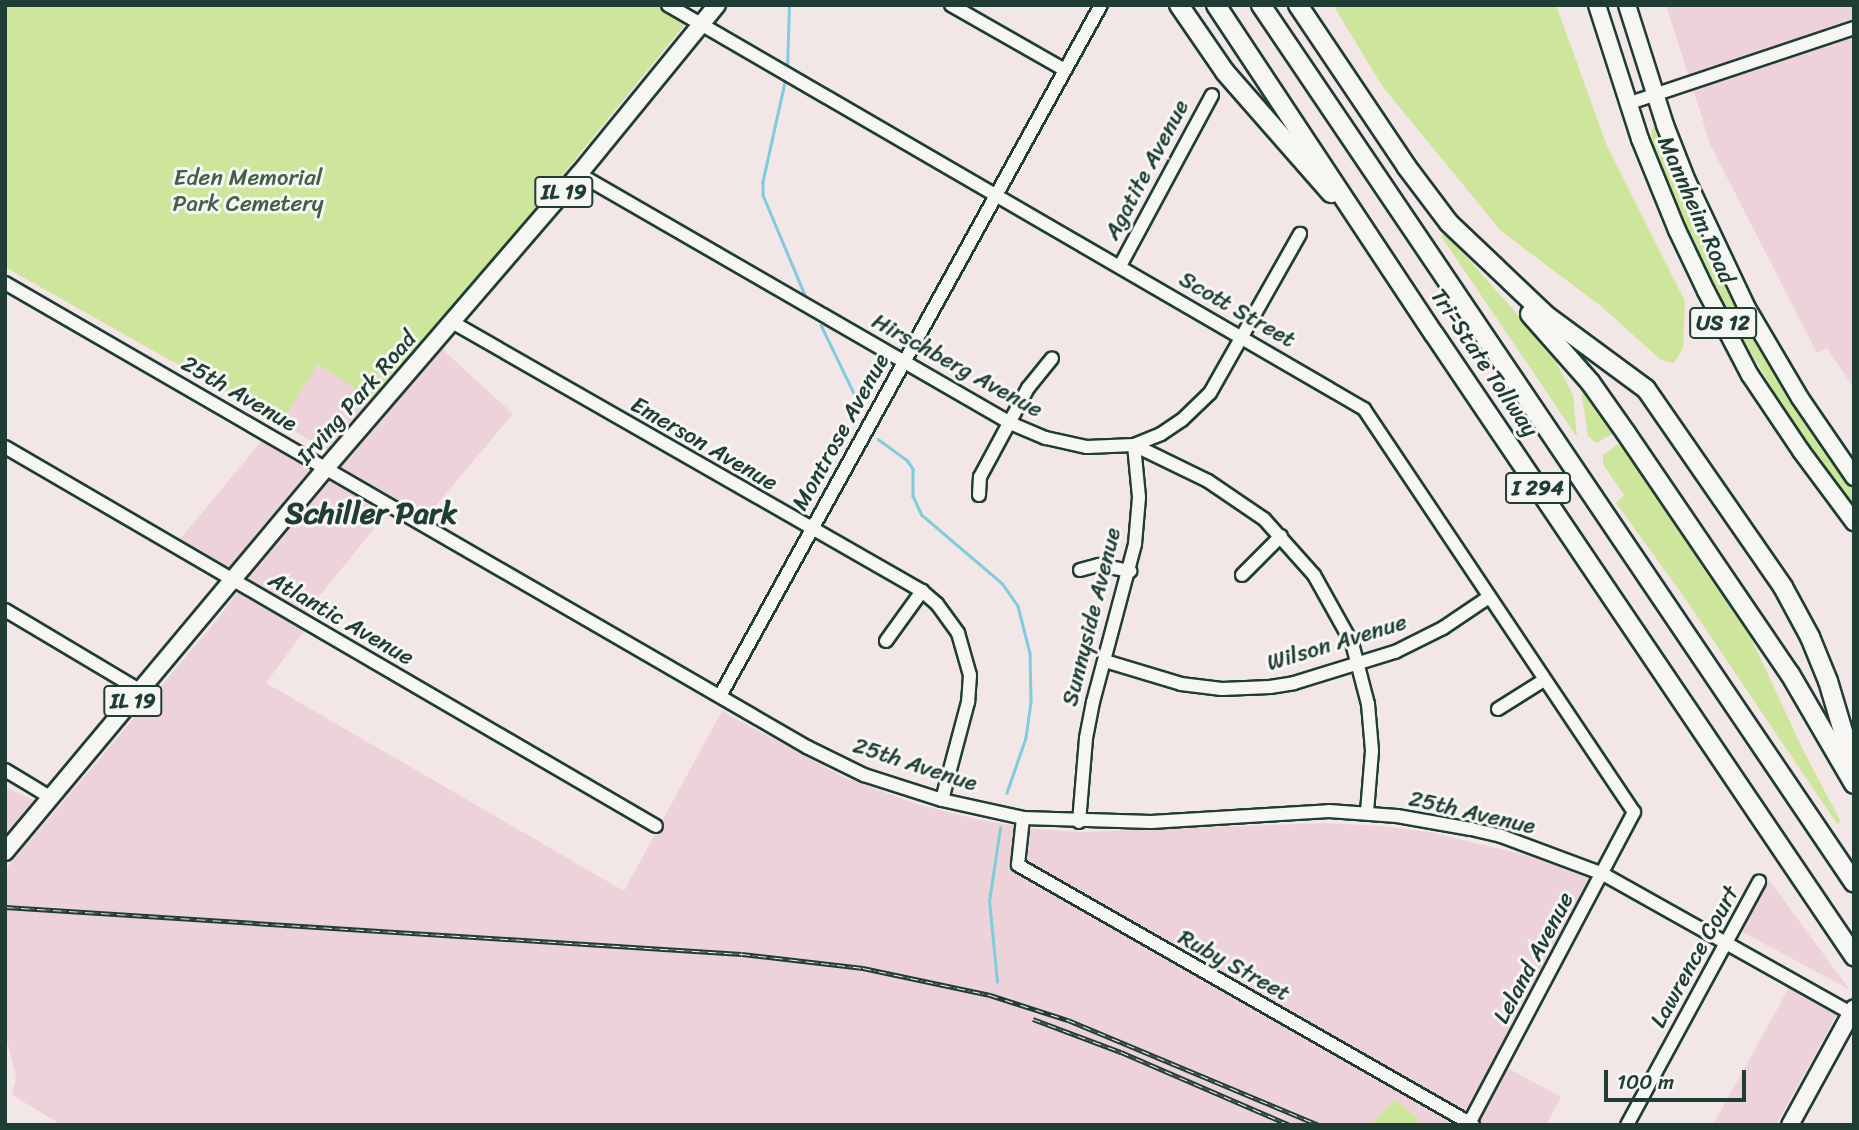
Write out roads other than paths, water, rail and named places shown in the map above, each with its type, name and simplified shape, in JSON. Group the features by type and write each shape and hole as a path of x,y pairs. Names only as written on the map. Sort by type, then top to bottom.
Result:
{"highway":[{"path":"1179,5 1225,72 1371,237"},
{"name":"Tri-State Tollway","path":"1216,5 1854,956"},
{"name":"Tri-State Tollway","path":"1261,5 1854,883"},
{"path":"1297,5 1460,242 1552,337 1614,415 1790,674 1854,784"},
{"path":"1449,223 1547,316 1646,389 1783,587 1810,637 1828,681 1854,768"}],"main road":[{"name":"Irving Park Road","path":"5,852 326,468 579,174 717,5"},
{"name":"Mannheim Road","path":"1597,5 1627,104 1676,230 1750,375 1801,451 1854,522"},
{"name":"Mannheim Road","path":"1627,5 1655,96 1686,181 1747,308 1800,398 1854,477"},
{"path":"1790,1125 1853,1010"}],"street":[{"name":"Scott Street","path":"668,5 1364,409 1634,812"},
{"path":"951,5 1065,70"},
{"name":"Montrose Avenue","path":"720,696 1101,5"},
{"path":"1627,104 1854,28"},
{"name":"Agatite Avenue","path":"1120,266 1212,95"},
{"name":"Hirschberg Avenue","path":"579,174 1010,422 1046,438 1087,447 1134,445 1228,492 1282,536 1328,595 1359,664 1368,704 1372,751 1367,813"},
{"path":"1134,445 1161,433 1198,406 1225,371 1300,234"},
{"name":"25th Avenue","path":"5,283 807,747 864,775 942,800 1023,818 1079,822 1152,822 1313,812 1367,813 1434,822 1501,836 1603,874 1853,1010"},
{"name":"Emerson Avenue","path":"452,322 922,592 937,604 958,633 970,674 968,702 942,800"},
{"path":"979,495 980,477 1028,388 1052,358"},
{"name":"Sunnyside Avenue","path":"1079,822 1086,738 1130,571 1139,497 1134,445"},
{"name":"Atlantic Avenue","path":"5,447 656,826"},
{"path":"1242,575 1282,536"},
{"path":"1080,570 1098,565 1130,571"},
{"path":"886,640 922,592"},
{"name":"Wilson Avenue","path":"1105,661 1181,684 1246,689 1294,683 1359,664 1422,640 1489,597"},
{"path":"5,610 141,691"},
{"path":"1498,709 1544,680"},
{"path":"5,770 50,797"},
{"name":"Leland Avenue","path":"1471,1124 1634,812"},
{"name":"Ruby Street","path":"1023,818 1018,865 1471,1124"},
{"name":"Lawrence Court","path":"1628,1125 1759,882"}],"waterway":[{"path":"787,68 789,5"},
{"path":"786,78 763,182 763,195 805,295"},
{"path":"821,325 862,410"},
{"path":"878,439 907,460 913,469 913,496 922,515 1002,583 1018,606 1030,653 1031,702 1026,738 1007,793"},
{"path":"997,982 989,901 1000,828"}],"railway":[{"path":"5,907 742,954 863,968 990,995 1068,1020 1319,1125"},
{"path":"1033,1019 1121,1052 1290,1125"}],"district":[{"name":"Schiller Park","path":"371,513"}],"park label":[{"name":"Eden Memorial Park Cemetery","path":"248,191"}]}
